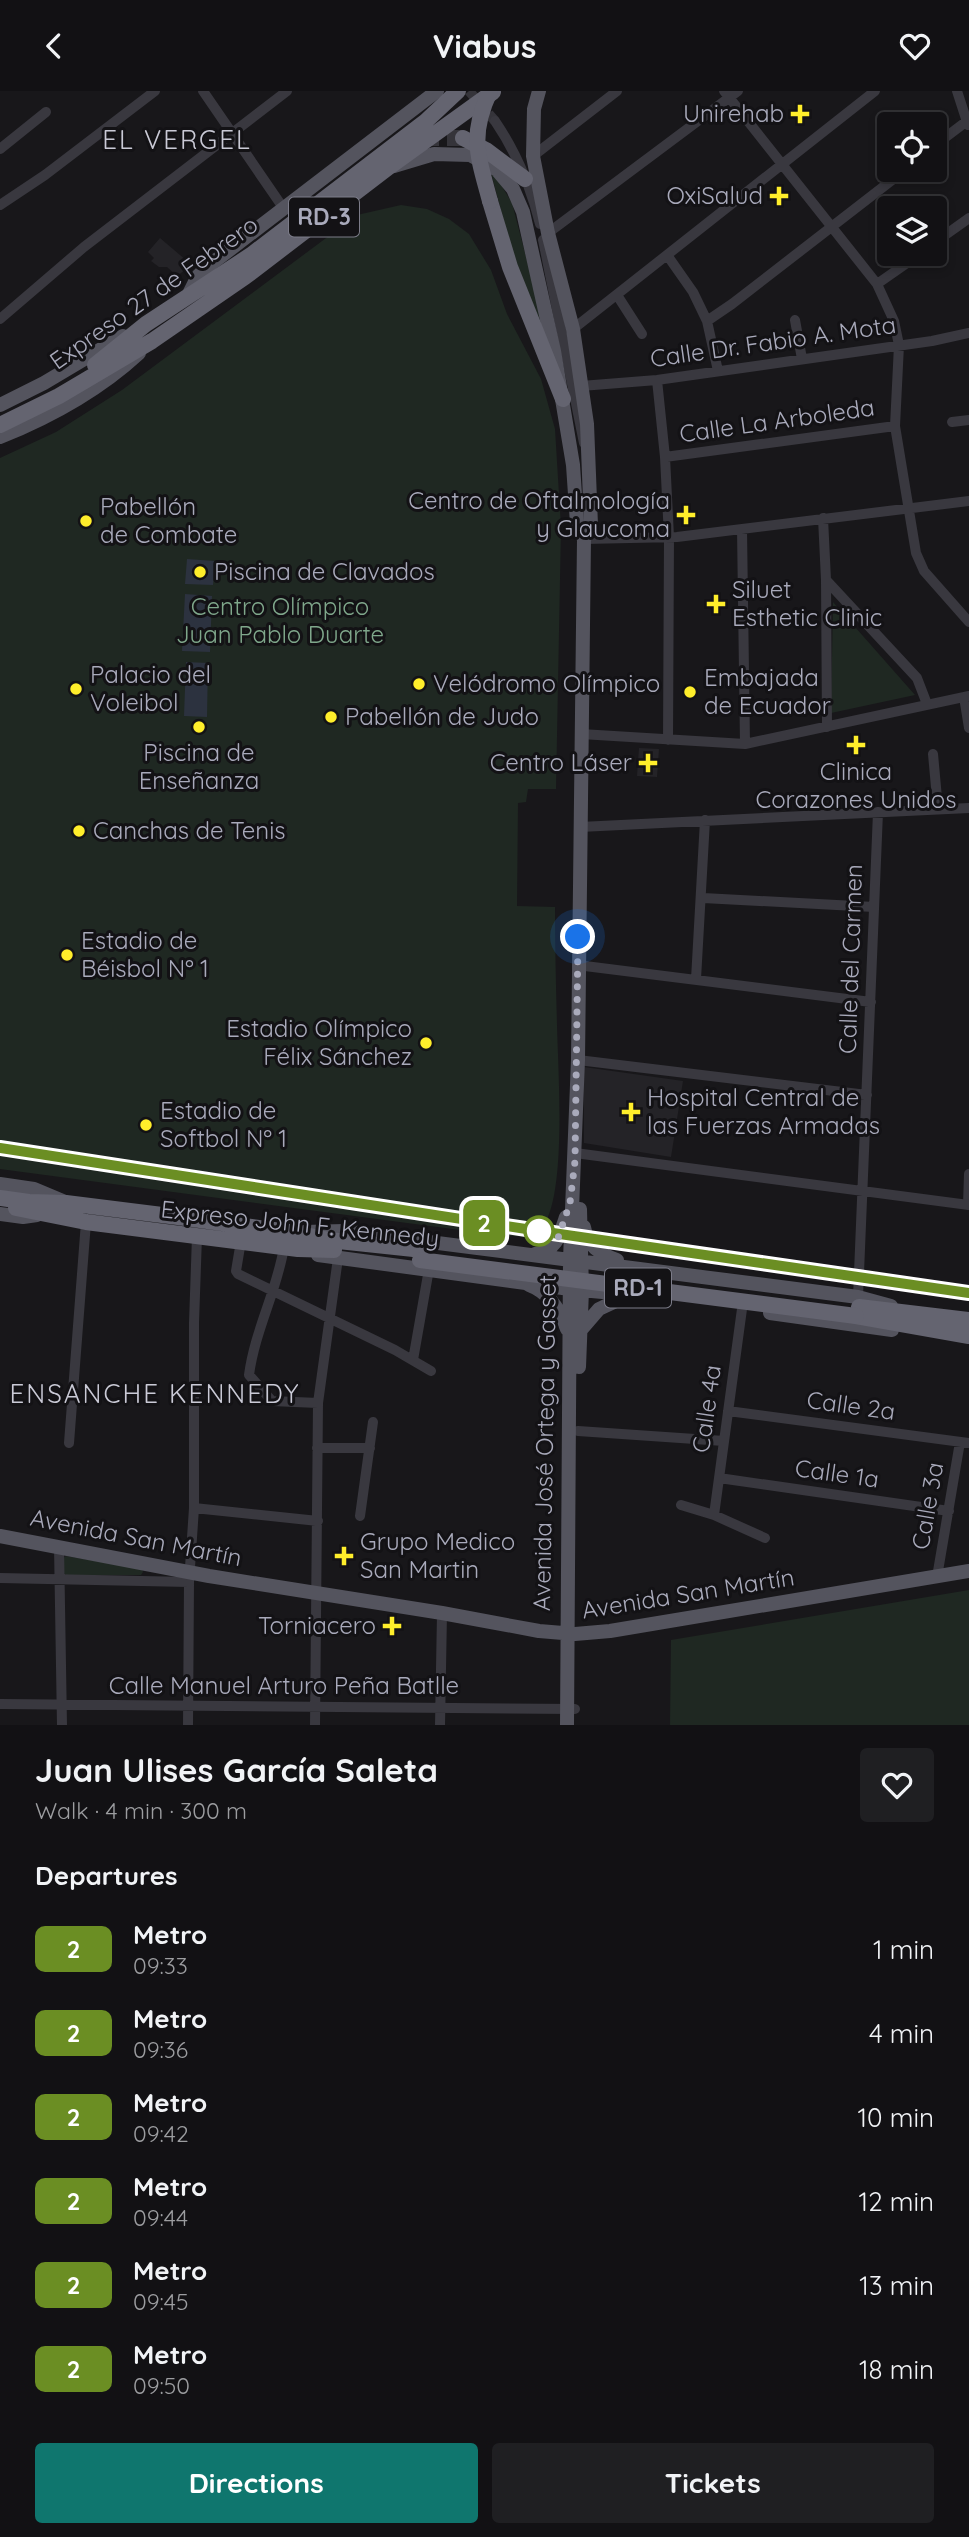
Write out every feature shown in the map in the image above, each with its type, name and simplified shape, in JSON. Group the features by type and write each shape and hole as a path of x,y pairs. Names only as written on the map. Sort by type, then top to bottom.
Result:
{"highway":[{"name":"Expreso 27 de Febrero","path":"0,418 89,370 193,288 251,255 426,121 458,91"},
{"name":"Expreso 27 de Febrero","path":"0,425 59,396 152,341 245,277 492,91"},
{"path":"492,91 482,108 476,133 478,155 510,267 563,398"},
{"path":"463,138 486,150 525,179"},
{"path":"193,288 368,155"},
{"name":"Expreso John F. Kennedy","path":"0,1198 66,1203 314,1248 969,1320"},
{"name":"Expreso John F. Kennedy","path":"0,1206 86,1222 241,1241 293,1243"},
{"name":"Expreso John F. Kennedy","path":"857,1307 949,1333 969,1336"}],"main road":[{"name":"RD-3","path":"193,288 198,276 211,264 438,91"},
{"name":"Avenida José Ortega y Gasset","path":"539,91 534,109 533,156 548,233 573,329 587,424 591,525 584,539 578,1060 575,1157 571,1188 576,1289 571,1709 567,1725"},
{"name":"Avenida José Ortega y Gasset","path":"389,167 434,154 470,155 488,163 513,189 523,212 563,398 573,465 577,524 584,539"},
{"name":"RD-3","path":"0,405 44,383 146,324"},
{"name":"RD-3","path":"0,437 63,408 118,373 152,341"},
{"name":"Avenida José Ortega y Gasset","path":"575,1157 580,1211 575,1260"},
{"name":"RD-1","path":"0,1184 34,1189 66,1203"},
{"path":"528,1255 550,1249 557,1241 567,1213 571,1188"},
{"path":"580,1211 585,1234 596,1250 604,1256 656,1271 654,1275 610,1270 604,1273 606,1286 655,1294 661,1298"},
{"name":"RD-1","path":"0,1214 23,1217 39,1215"},
{"name":"RD-1","path":"293,1243 344,1231 656,1271 857,1307"},
{"name":"RD-1","path":"293,1243 309,1254 338,1258 424,1260 489,1277 898,1330 949,1333"},
{"path":"489,1277 499,1273 541,1278 547,1276 550,1269 545,1261 502,1256 491,1250"},
{"path":"514,1280 536,1287 553,1302 575,1336 599,1309 630,1294"},
{"name":"Avenida José Ortega y Gasset","path":"571,1634 578,1431 575,1336"},
{"name":"Avenida San Martín","path":"0,1536 59,1546 189,1577 318,1593 539,1631 571,1634 610,1631 969,1571"},
{"name":"Avenida José Ortega y Gasset","path":"571,1709 575,1725"}],"street":[{"path":"0,205 45,175 155,91"},
{"path":"202,91 284,209"},
{"path":"0,319 84,247 288,91"},
{"path":"533,156 617,91"},
{"path":"573,329 875,91"},
{"path":"947,138 968,124 957,91"},
{"path":"548,233 731,93 877,285 894,321 899,345 895,426 916,553 923,571 969,622"},
{"path":"0,149 46,111"},
{"path":"495,121 511,147 540,223 579,426 587,453"},
{"path":"707,321 732,305 889,182"},
{"path":"947,234 969,218"},
{"path":"667,255 693,292 707,321 718,372"},
{"path":"877,285 903,266"},
{"path":"617,295 642,334"},
{"path":"795,320 802,359"},
{"name":"Calle Dr. Fabio A. Mota","path":"581,386 718,372 969,333"},
{"path":"657,380 665,457 669,537 668,740"},
{"path":"952,422 969,420"},
{"name":"Calle La Arboleda","path":"665,457 895,426"},
{"path":"584,539 669,537 969,501"},
{"path":"823,518 827,727"},
{"path":"742,529 745,744"},
{"path":"826,580 917,678 927,704"},
{"path":"581,734 745,744 966,696 969,728"},
{"path":"933,754 938,809"},
{"path":"580,827 969,808"},
{"name":"Calle del Carmen","path":"863,1191 878,812"},
{"path":"696,979 703,898 705,820"},
{"path":"703,898 874,907"},
{"path":"577,965 871,1002"},
{"path":"578,1060 867,1095"},
{"path":"575,1157 968,1205 969,1174"},
{"path":"857,1307 863,1191"},
{"path":"69,1443 86,1222"},
{"path":"188,1725 197,1236"},
{"path":"241,1241 236,1271 238,1274 413,1360 430,1371"},
{"path":"293,1243 252,1352 251,1378 272,1401 318,1403"},
{"path":"315,1725 318,1403 338,1258"},
{"path":"413,1360 424,1260"},
{"name":"Calle 4a","path":"714,1515 742,1309"},
{"name":"Calle 2a","path":"728,1411 965,1443"},
{"path":"360,1516 373,1422"},
{"path":"578,1431 724,1441"},
{"name":"Calle 3a","path":"937,1577 948,1511 965,1443"},
{"path":"317,1448 370,1448"},
{"name":"Calle 1a","path":"719,1478 948,1511"},
{"path":"681,1505 714,1515 765,1538"},
{"path":"194,1508 318,1521"},
{"path":"59,1546 62,1725"},
{"path":"0,1578 189,1577"},
{"path":"440,1725 442,1613"},
{"name":"Calle Manuel Arturo Peña Batlle","path":"0,1705 571,1709"}],"shaded area":[{"path":"160,238 187,261 185,264 189,267 177,276 167,267 159,267 151,261 154,258 148,252"},
{"name":"Centro Láser","path":"639,748 659,749 657,777 637,776"},
{"name":"Hospital Central de las Fuerzas Armadas","path":"584,1067 683,1081 671,1157 584,1143"}],"green space":[{"path":"491,173 512,203 551,353 514,259"},
{"name":"Centro Olímpico Juan Pablo Duarte","path":"401,205 427,209 449,219 469,234 491,270 507,314 541,379 555,429 561,527 556,789 528,789 526,802 518,803 517,906 555,907 559,1130 551,1210 539,1230 528,1235 510,1236 0,1169 0,458 56,432 122,390 357,215"},
{"path":"833,602 915,695 831,713"},
{"path":"66,1556 142,1569 143,1572 141,1575 66,1575 62,1572 62,1559"},
{"path":"969,1590 969,1725 670,1725 671,1640"}],"water":[{"name":"Piscina de Clavados","path":"187,559 215,561 213,585 185,584"},
{"path":"185,594 212,596 210,652 182,651"},
{"path":"186,662 208,663 207,717 184,716"}],"tunnel":[{"path":"469,91 495,121"},
{"path":"423,138 463,138"}],"metro line":[{"name":"2","path":"0,1148 539,1231 969,1293"}],"place":[{"name":"Unirehab","path":"800,114"},
{"name":"OxiSalud","path":"779,196"},
{"name":"Centro de Oftalmología y Glaucoma","path":"686,515"},
{"name":"Pabellón de Combate","path":"86,521"},
{"name":"Piscina de Clavados","path":"200,572"},
{"name":"Siluet Esthetic Clinic","path":"716,604"},
{"name":"Velódromo Olímpico","path":"419,684"},
{"name":"Palacio del Voleibol","path":"76,689"},
{"name":"Embajada de Ecuador","path":"690,692"},
{"name":"Pabellón de Judo","path":"331,717"},
{"name":"Piscina de Enseñanza","path":"199,727"},
{"name":"Clinica Corazones Unidos","path":"856,745"},
{"name":"Centro Láser","path":"648,763"},
{"name":"Canchas de Tenis","path":"79,831"},
{"name":"Estadio de Béisbol Nº 1","path":"67,955"},
{"name":"Estadio Olímpico Félix Sánchez","path":"426,1043"},
{"name":"Hospital Central de las Fuerzas Armadas","path":"631,1112"},
{"name":"Estadio de Softbol Nº 1","path":"146,1125"},
{"name":"Grupo Medico San Martin","path":"344,1556"},
{"name":"Torniacero","path":"392,1626"}],"district":[{"name":"EL VERGEL","path":"177,140"},
{"name":"ENSANCHE KENNEDY","path":"155,1394"}],"route":[{"path":"539,1231 557,1241 570,1203 575,1161 578,937"}]}
